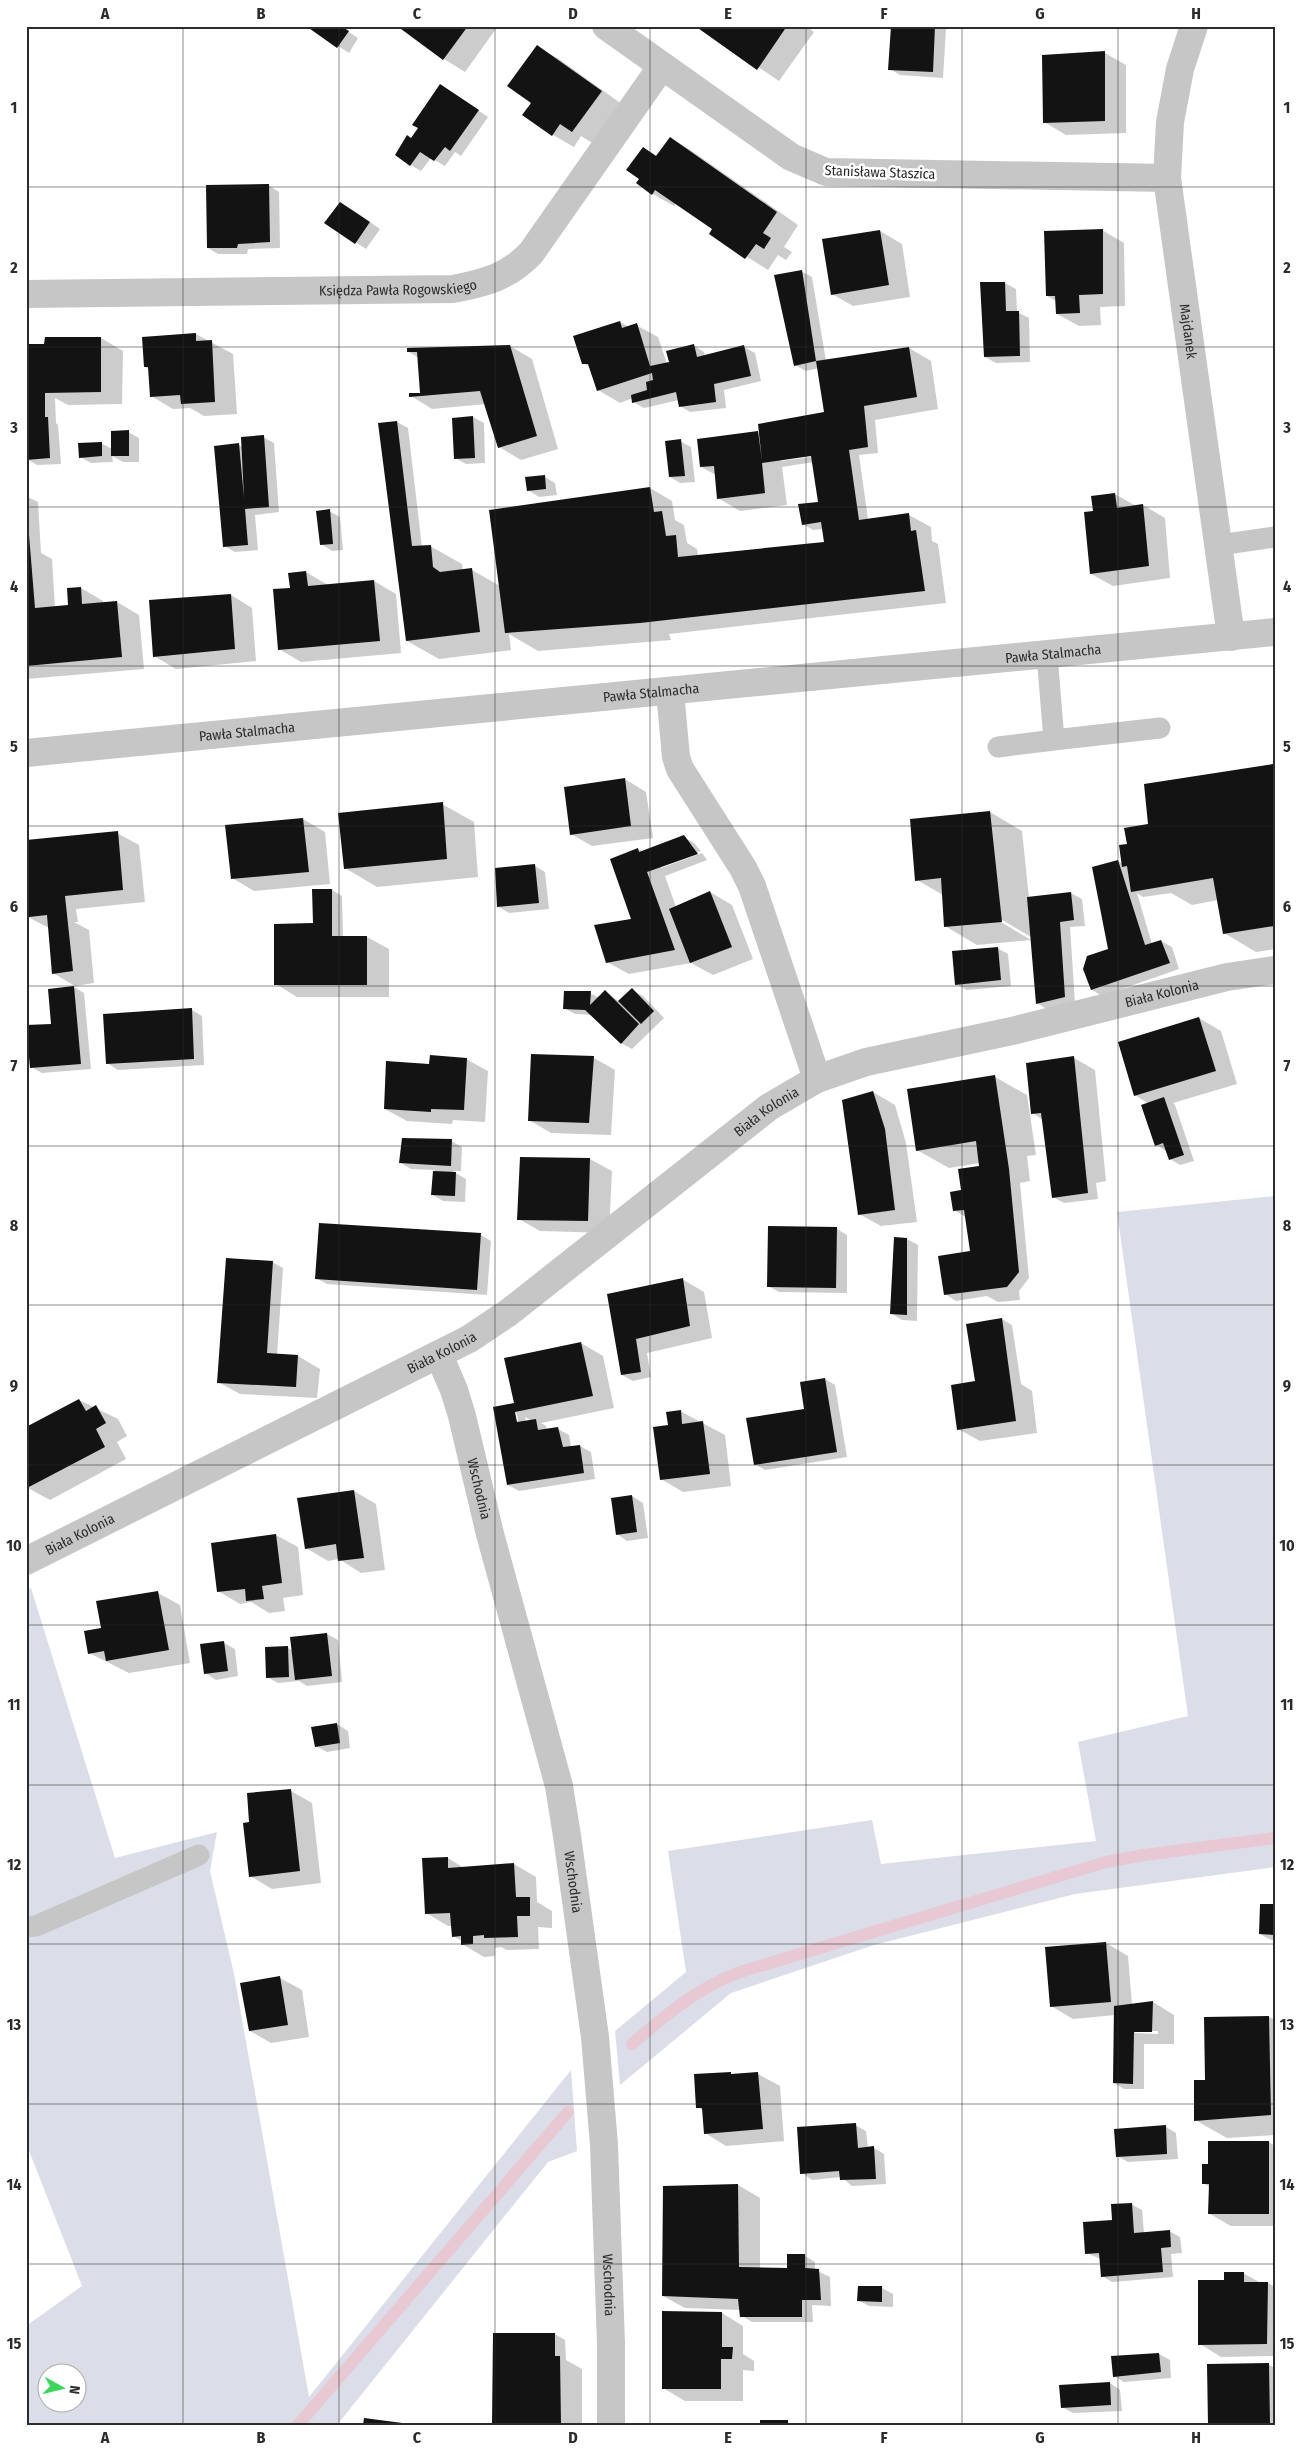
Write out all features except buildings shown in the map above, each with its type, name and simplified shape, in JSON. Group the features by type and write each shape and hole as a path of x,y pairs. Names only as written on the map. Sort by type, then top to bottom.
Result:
{"street":[{"name":"Stanisława Staszica","path":"606,26 791,157 826,172 1167,178"},
{"name":"Majdanek","path":"1194,26 1180,69 1170,122 1167,178 1231,637"},
{"name":"Księdza Pawła Rogowskiego","path":"26,294 453,289 496,278 516,268 531,253 662,66"},
{"name":"Pawła Stalmacha","path":"26,753 1275,632"},
{"path":"670,692 676,757 680,769 743,868 752,886 817,1079"},
{"name":"Biała Kolonia","path":"26,1561 469,1339 500,1319 769,1108 817,1079 866,1062 1012,1031 1227,977 1275,970"},
{"name":"Wschodnia","path":"438,1355 454,1390 462,1416 490,1534 559,1786 569,1845 595,2037 604,2145 611,2334 610,2425"}],"lane":[{"path":"1219,545 1275,537"},
{"path":"1047,655 1054,740"},
{"path":"998,747 1160,728"},
{"path":"26,1927 36,1926 199,1855"}],"shaded area":[{"path":"1275,1196 1275,1867 1075,1894 874,1945 731,1993 620,2085 615,2031 686,1972 668,1851 872,1820 881,1864 1096,1841 1078,1742 1188,1716 1117,1212"},
{"path":"31,1588 115,1858 217,1832 210,1871 234,1974 309,2397 571,2070 577,2151 548,2162 337,2425 26,2425 26,2326 82,2286 26,2143 26,1590"}],"waterway":[{"path":"632,2044 696,1994 740,1972 1106,1862 1144,1855 1275,1838"},
{"path":"298,2425 568,2112"}]}
